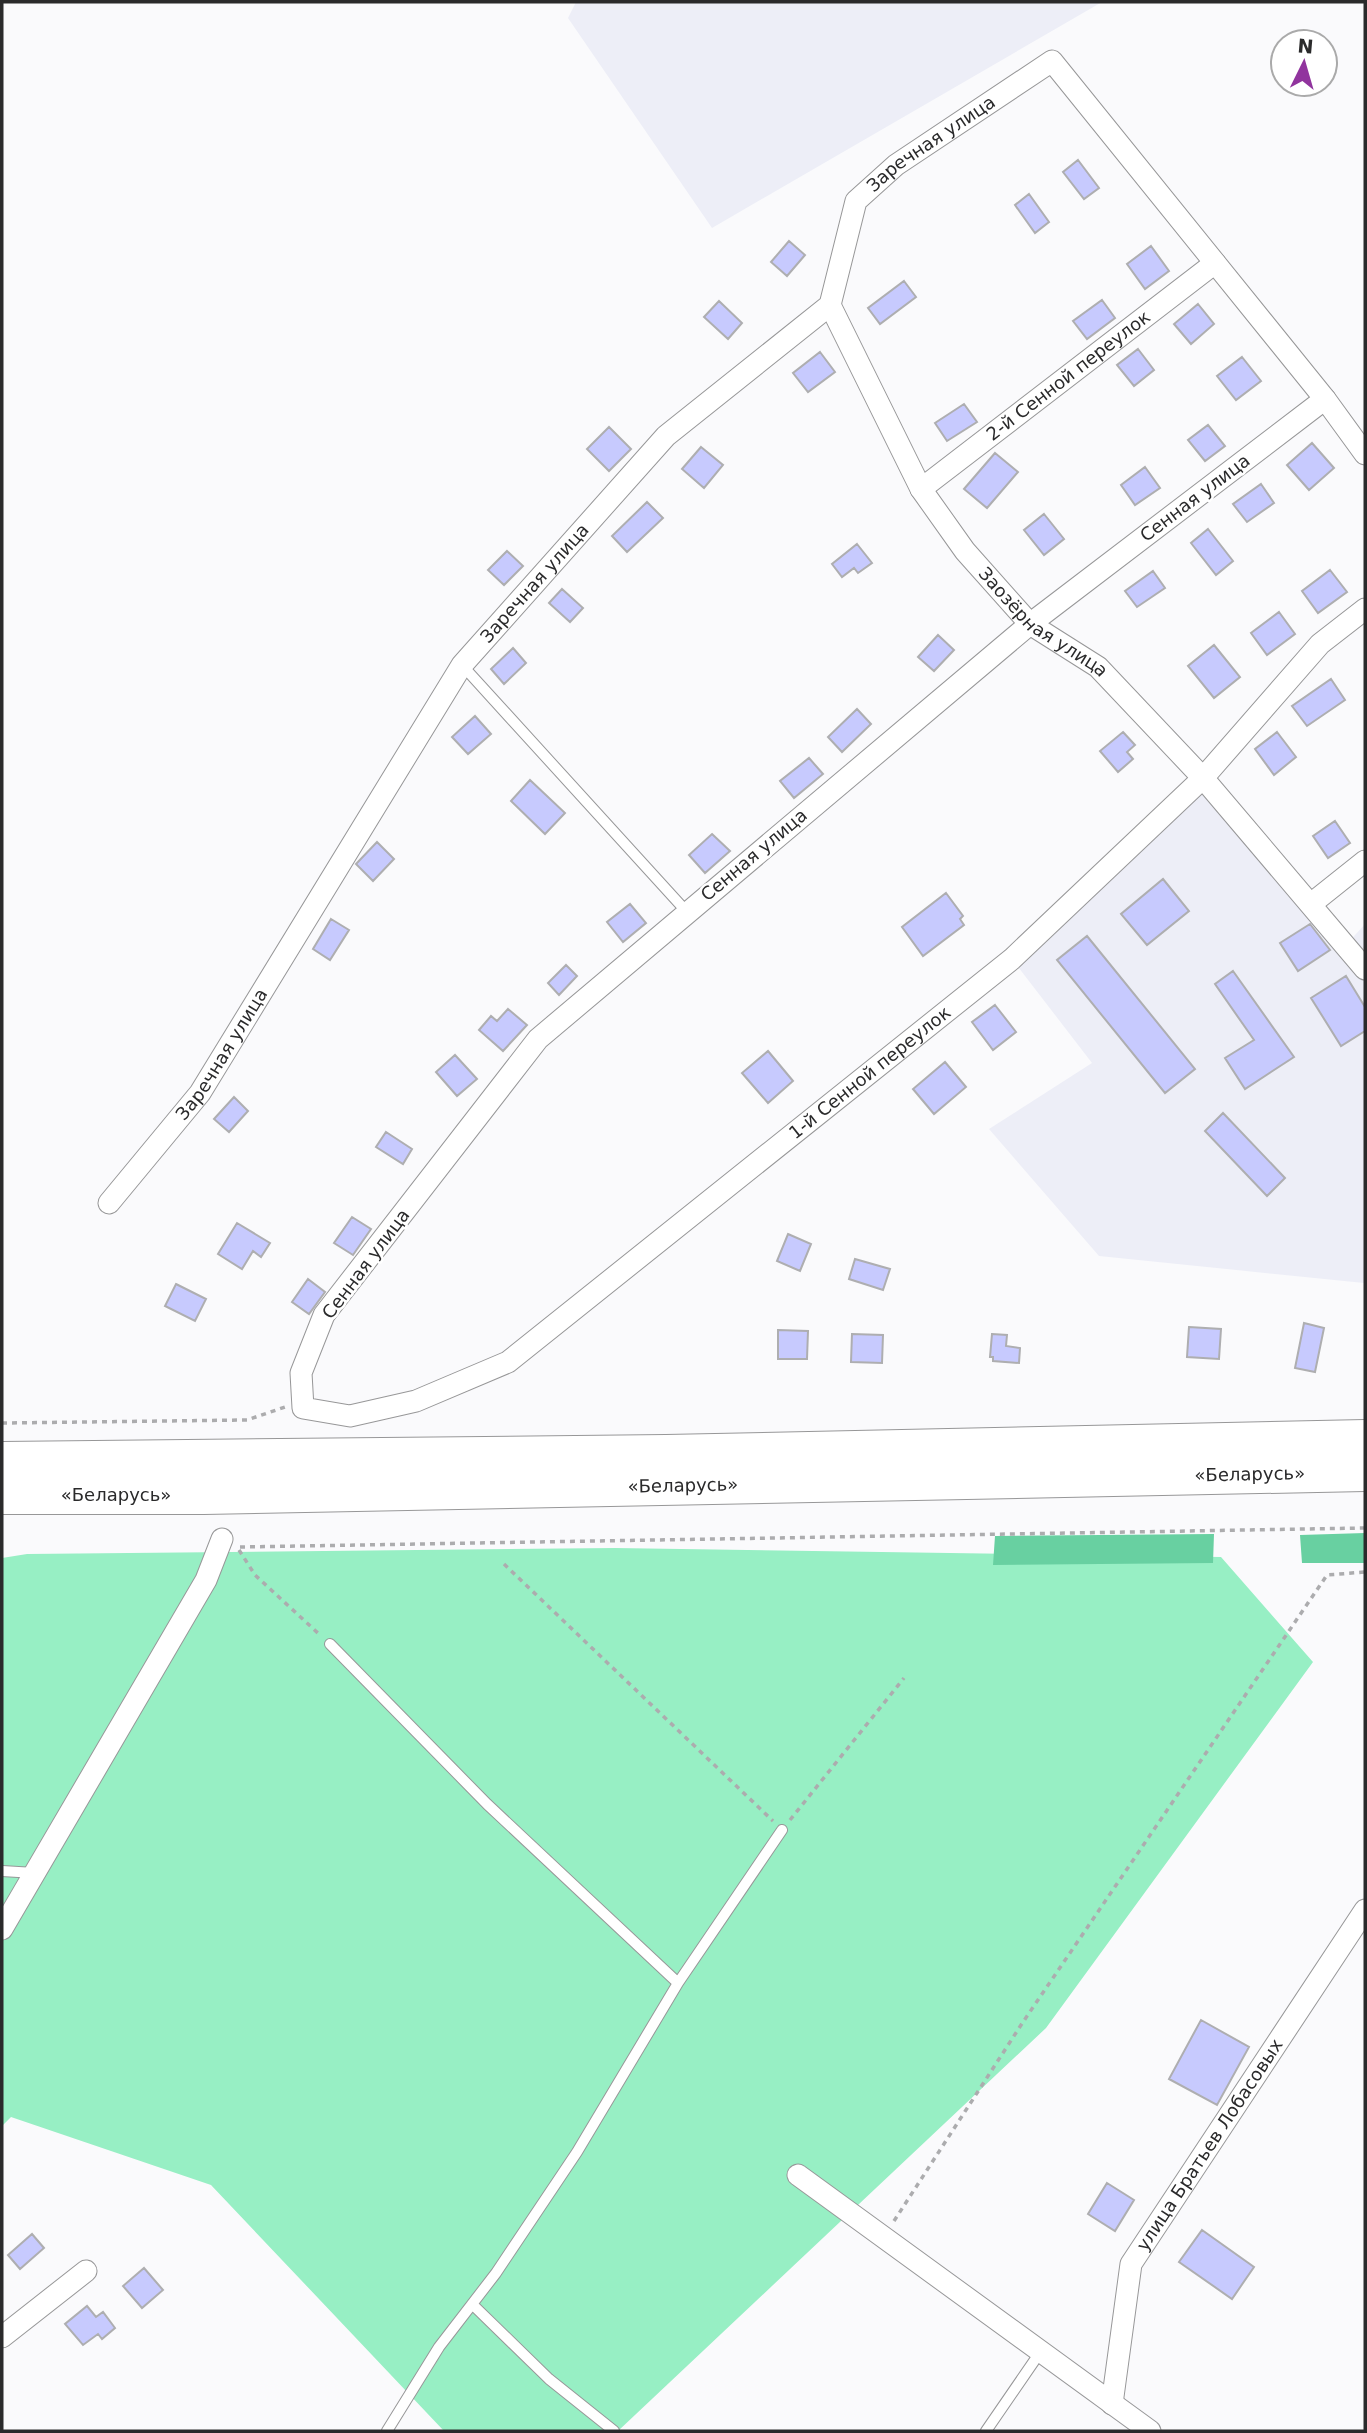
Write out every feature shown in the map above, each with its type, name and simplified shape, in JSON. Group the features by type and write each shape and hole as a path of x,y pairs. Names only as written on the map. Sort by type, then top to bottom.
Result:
{"highway":[{"name":"«Беларусь»","path":"2,1461 666,1454 1365,1439"},
{"name":"«Беларусь»","path":"2,1495 204,1495 1365,1472"}],"street":[{"name":"Заречная улица","path":"109,1203 200,1093 462,665 666,436 830,305 856,201 895,165 1052,61 1215,263"},
{"path":"1215,263 1325,399 1365,454"},
{"name":"2-й Сенной переулок","path":"921,489 1215,263"},
{"name":"Заозёрная улица","path":"830,305 921,489 965,551 1030,624 1098,667 1203,778 1365,969"},
{"name":"Сенная улица","path":"303,1404 301,1373 324,1315 538,1039 686,911 1030,624 1325,399"},
{"name":"1-й Сенной переулок","path":"303,1404 350,1416 416,1401 508,1362 1012,959 1203,778 1320,644 1365,609"},
{"path":"1311,904 1365,861"},
{"path":"2,1929 206,1580 222,1539"},
{"name":"улица Братьев Лобасовых","path":"1112,2404 1131,2264 1365,1910"},
{"path":"798,2175 1150,2431"},
{"path":"2,2337 86,2271"}],"lane":[{"path":"462,665 686,911"},
{"path":"330,1644 487,1804 678,1983"},
{"path":"387,2431 439,2347 577,2152 678,1983 782,1830"},
{"path":"2,1871 34,1874"},
{"path":"472,2304 548,2379 614,2431"},
{"path":"986,2431 1041,2351"}],"path":[{"path":"2,1423 247,1420 303,1404"},
{"path":"330,1644 255,1574 236,1547 1365,1528"},
{"path":"504,1564 782,1830 904,1678"},
{"path":"883,2237 1023,2022 1326,1575 1365,1572"}],"shaded area":[{"path":"576,2 1102,2 712,228 568,18"},
{"path":"1203,778 1346,945 1365,924 1365,1294 1364,1283 1099,1256 989,1129 1092,1063 1012,959"}],"green space":[{"path":"1365,1533 1365,1563 1302,1563 1300,1535"},
{"path":"1214,1534 1213,1563 993,1565 995,1536"},
{"path":"615,1548 1221,1557 1313,1662 1046,2028 618,2431 444,2431 211,2185 11,2117 2,2126 2,1558 27,1554"}],"building":[{"path":"1078,160 1099,188 1084,199 1063,172"},
{"path":"1029,194 1049,222 1035,233 1015,205"},
{"path":"789,241 805,255 787,276 771,262"},
{"path":"1151,246 1169,271 1145,289 1127,264"},
{"path":"904,281 916,297 880,324 868,308"},
{"path":"1102,300 1115,318 1087,339 1073,321"},
{"path":"719,301 742,323 728,339 704,317"},
{"path":"1198,304 1214,324 1191,344 1174,324"},
{"path":"1138,349 1154,370 1134,386 1117,365"},
{"path":"820,352 835,372 808,392 793,373"},
{"path":"1242,357 1261,381 1236,400 1217,376"},
{"path":"964,404 977,422 947,441 935,423"},
{"path":"1208,425 1225,446 1205,461 1188,440"},
{"path":"609,427 631,449 609,471 587,449"},
{"path":"1312,443 1334,468 1309,490 1287,465"},
{"path":"701,447 723,465 704,488 682,469"},
{"path":"995,453 1018,472 987,508 964,489"},
{"path":"1145,467 1160,488 1135,505 1121,485"},
{"path":"1261,484 1274,503 1247,522 1233,504"},
{"path":"647,502 663,518 627,552 612,536"},
{"path":"1044,514 1064,539 1044,555 1024,530"},
{"path":"1208,529 1233,561 1216,575 1191,543"},
{"path":"857,544 872,563 858,573 854,568 842,577 832,564"},
{"path":"507,551 523,566 504,585 488,570"},
{"path":"1330,570 1347,592 1318,613 1302,591"},
{"path":"1153,571 1165,588 1137,607 1125,591"},
{"path":"562,589 583,608 570,622 549,603"},
{"path":"1279,612 1295,634 1267,655 1251,633"},
{"path":"938,635 954,650 934,671 918,657"},
{"path":"1214,645 1240,677 1214,698 1188,666"},
{"path":"513,648 526,663 504,684 491,669"},
{"path":"1331,679 1345,700 1307,726 1292,706"},
{"path":"857,709 871,724 842,752 828,737"},
{"path":"475,716 491,734 468,754 452,737"},
{"path":"1123,732 1135,745 1127,752 1133,759 1118,772 1100,751"},
{"path":"1277,732 1296,757 1274,775 1255,749"},
{"path":"809,758 823,774 794,798 780,781"},
{"path":"530,780 565,813 545,834 511,801"},
{"path":"1335,821 1350,843 1328,858 1313,836"},
{"path":"712,834 730,851 705,873 689,855"},
{"path":"377,842 394,859 373,881 356,864"},
{"path":"1163,879 1189,911 1147,945 1121,914"},
{"path":"946,893 963,916 960,919 964,925 923,956 902,927"},
{"path":"630,904 646,923 623,942 607,922"},
{"path":"331,919 349,930 330,960 313,949"},
{"path":"1310,924 1330,950 1298,971 1280,943"},
{"path":"1087,936 1195,1069 1165,1093 1057,960"},
{"path":"566,965 577,976 559,995 548,983"},
{"path":"1233,971 1294,1057 1245,1089 1225,1058 1254,1040 1215,984"},
{"path":"1346,976 1365,1007 1365,1031 1341,1046 1311,998"},
{"path":"995,1005 1016,1032 993,1050 972,1022"},
{"path":"508,1009 527,1025 503,1051 479,1030 491,1016 497,1021"},
{"path":"768,1051 793,1081 768,1103 742,1073"},
{"path":"455,1055 477,1079 457,1096 436,1072"},
{"path":"945,1062 966,1087 934,1114 913,1089"},
{"path":"234,1097 248,1111 229,1132 214,1119"},
{"path":"1223,1113 1285,1178 1267,1196 1205,1131"},
{"path":"386,1132 412,1149 403,1164 376,1147"},
{"path":"352,1217 371,1229 353,1255 334,1243"},
{"path":"237,1223 270,1243 261,1257 253,1251 242,1269 218,1254"},
{"path":"788,1234 811,1244 800,1271 777,1261"},
{"path":"855,1259 890,1269 883,1290 849,1279"},
{"path":"308,1279 325,1292 309,1314 292,1302"},
{"path":"176,1284 206,1299 195,1321 165,1306"},
{"path":"1304,1323 1324,1328 1315,1372 1295,1368"},
{"path":"1189,1327 1221,1329 1219,1359 1187,1357"},
{"path":"778,1330 808,1331 807,1359 778,1359"},
{"path":"852,1334 883,1335 882,1363 851,1362"},
{"path":"992,1334 1007,1335 1006,1346 1020,1348 1019,1363 993,1361 993,1357 990,1357"},
{"path":"1201,2020 1249,2047 1217,2105 1169,2079"},
{"path":"1107,2183 1134,2200 1115,2231 1088,2214"},
{"path":"1202,2230 1254,2267 1232,2299 1179,2262"},
{"path":"32,2234 44,2248 20,2269 8,2255"},
{"path":"144,2268 163,2290 142,2308 123,2286"},
{"path":"87,2306 96,2317 103,2312 115,2328 102,2339 98,2334 83,2345 65,2324"}]}
